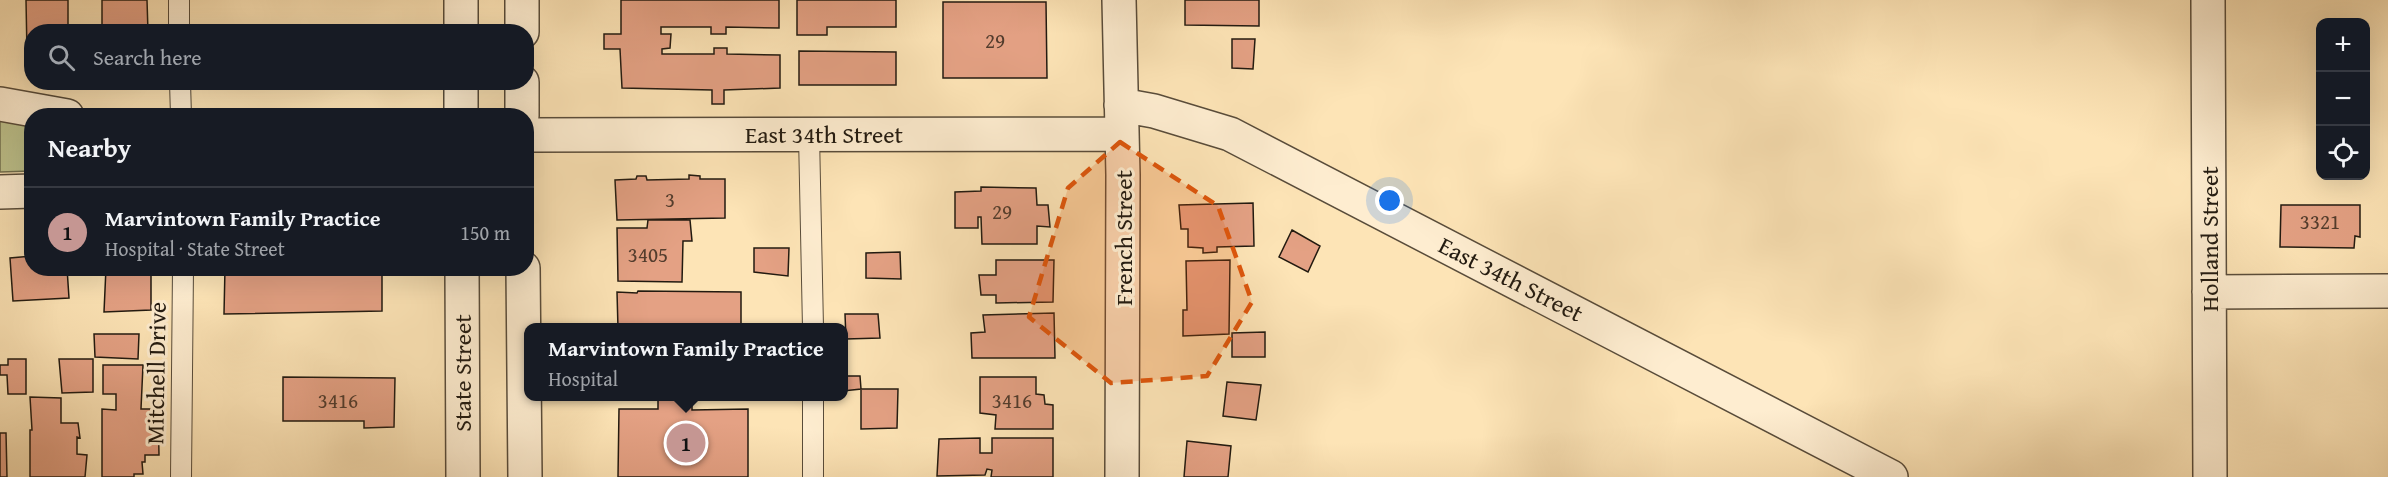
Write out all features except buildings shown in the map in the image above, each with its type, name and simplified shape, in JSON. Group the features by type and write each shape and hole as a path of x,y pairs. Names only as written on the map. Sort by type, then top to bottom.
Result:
{"street":[{"path":"461,0 461,24"},
{"path":"522,0 522,24"},
{"name":"French Street","path":"1119,0 1122,477"},
{"name":"Holland Street","path":"2208,0 2210,477"},
{"path":"461,90 461,108"},
{"path":"522,90 522,108"},
{"path":"0,104 24,108"},
{"name":"East 34th Street","path":"534,135 809,135 1121,120 1154,111 1230,134 1891,477"},
{"path":"0,192 24,191"},
{"name":"State Street","path":"462,276 463,477"},
{"path":"523,276 524,372"},
{"path":"2209,292 2388,291"},
{"path":"524,401 525,477"}],"lane":[{"path":"179,0 180,24"},
{"path":"180,90 181,108"},
{"path":"809,135 813,323"},
{"name":"Mitchell Drive","path":"181,477 183,276"},
{"path":"813,401 813,477"}],"highlighted area":[{"path":"1120,142 1218,206 1252,302 1207,376 1111,383 1029,317 1068,188"}],"green space":[{"path":"0,118 24,121 24,171 0,172"}],"place":[{"name":"Marvintown Family Practice","path":"686,443"}]}
